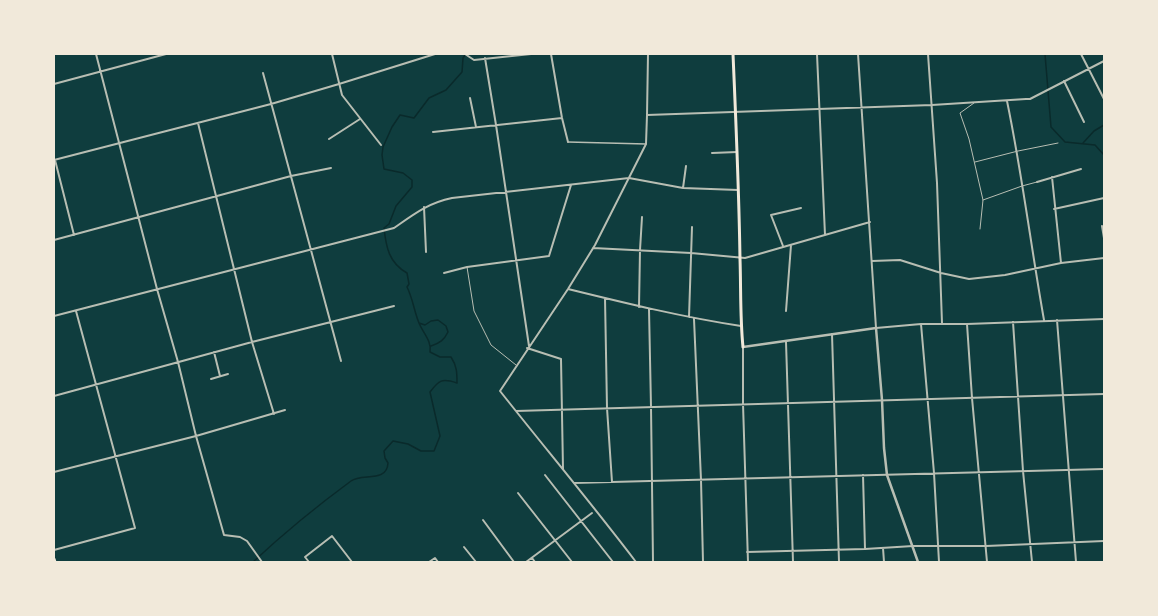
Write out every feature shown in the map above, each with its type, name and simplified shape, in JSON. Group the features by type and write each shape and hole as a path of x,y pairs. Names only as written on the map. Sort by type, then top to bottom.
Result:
{"main road":[{"path":"733,54 738,152 741,326 743,347"}],"street":[{"path":"96,54 157,289 178,362 196,436 224,535 240,537 246,541 262,562"},
{"path":"54,84 166,54"},
{"path":"332,54 342,95 381,145"},
{"path":"74,235 54,160 271,104 435,54"},
{"path":"465,54 474,60 531,54"},
{"path":"551,54 562,118 568,142 646,144"},
{"path":"636,562 500,391 568,289 592,248 646,144 648,115 648,54"},
{"path":"817,54 825,235"},
{"path":"858,54 887,475 918,562"},
{"path":"928,54 941,272 942,323"},
{"path":"1081,54 1104,99"},
{"path":"484,58 496,125 528,347"},
{"path":"648,115 1007,101 1030,98 1104,61"},
{"path":"263,73 341,361"},
{"path":"1064,81 1084,122"},
{"path":"470,98 476,127"},
{"path":"1007,101 1018,151 1022,186 1044,320"},
{"path":"433,132 562,118"},
{"path":"329,139 360,119"},
{"path":"198,123 252,342 274,414"},
{"path":"712,153 738,152"},
{"path":"683,188 686,166"},
{"path":"54,240 291,176 331,168"},
{"path":"1037,182 1081,169"},
{"path":"1052,177 1054,209 1061,263"},
{"path":"54,316 374,234 394,228 437,201 452,198 629,178 683,188 738,190"},
{"path":"444,273 467,267 516,259 549,256 571,184"},
{"path":"1054,209 1104,198"},
{"path":"424,208 426,252"},
{"path":"782,246 771,215 801,208"},
{"path":"639,307 642,217"},
{"path":"592,248 691,253 740,259 870,222"},
{"path":"688,318 692,226"},
{"path":"1102,226 1104,238"},
{"path":"786,311 791,244"},
{"path":"872,261 900,260 969,279 1005,275 1061,263 1104,258"},
{"path":"568,289 688,318 741,326"},
{"path":"605,298 612,482"},
{"path":"54,396 214,352 394,306"},
{"path":"649,309 653,562"},
{"path":"54,550 135,528 76,311"},
{"path":"694,319 702,480 703,562"},
{"path":"748,562 743,404 743,347 876,328 921,324 967,324 1104,319"},
{"path":"1057,320 1076,562"},
{"path":"1013,322 1017,396 1032,562"},
{"path":"921,324 934,473 939,562"},
{"path":"967,324 978,472 987,562"},
{"path":"832,334 839,562"},
{"path":"786,342 793,562"},
{"path":"528,347 561,359 563,470"},
{"path":"214,352 220,376"},
{"path":"211,378 228,374"},
{"path":"516,410 1104,394"},
{"path":"54,472 196,436 285,410"},
{"path":"574,483 1104,469"},
{"path":"545,475 613,562"},
{"path":"863,475 865,549"},
{"path":"518,493 572,562"},
{"path":"526,562 592,513"},
{"path":"483,520 514,562"},
{"path":"309,562 305,557 332,536 352,562"},
{"path":"747,552 865,549 913,546 986,546 1104,541"},
{"path":"464,546 476,562"},
{"path":"883,548 884,562"},
{"path":"429,562 435,558 438,562"},
{"path":"532,558 536,562"}],"lane":[{"path":"974,103 960,113 969,139 983,200 980,229"},
{"path":"974,162 1018,151 1058,144"},
{"path":"983,200 1037,182"},
{"path":"467,267 474,311 491,345 516,365"}],"waterway":[{"path":"253,562 301,520 351,481 383,473 387,469 388,463 385,458 384,451 393,441 408,444 421,451 434,451 440,436 430,392 441,381 444,380 457,383 456,370 451,357 440,357 430,352 430,344 419,323 407,287 409,284 407,273 396,264 387,248 384,228 389,224 396,206 412,187 412,180 403,173 384,169 382,155 383,147 392,127 400,115 414,118 429,98 446,90 462,72 463,58 466,54"},
{"path":"1045,54 1051,127 1065,142 1095,145 1104,155"},
{"path":"1083,143 1094,131 1104,125"},
{"path":"419,323 425,325 431,321 438,320 446,326 448,332 445,337 431,346"}]}
